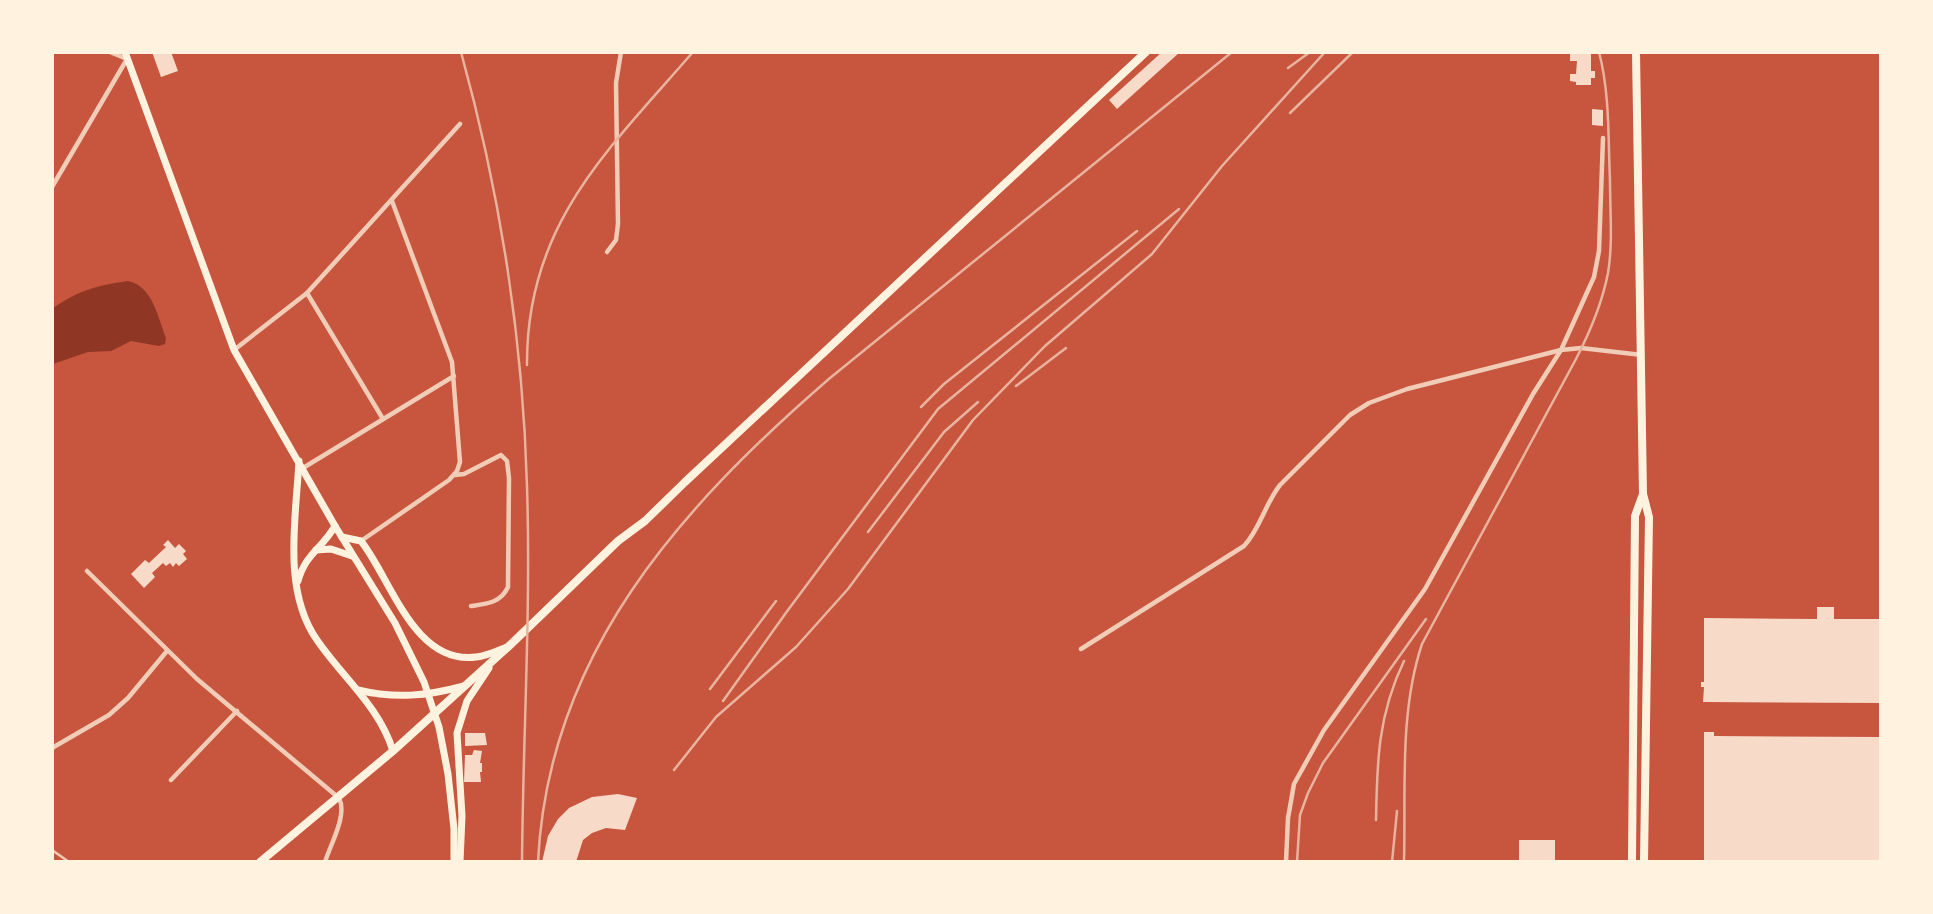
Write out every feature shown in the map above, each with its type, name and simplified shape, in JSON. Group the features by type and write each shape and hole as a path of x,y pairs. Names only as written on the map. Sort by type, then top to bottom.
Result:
{"main road":[{"path":"260,862 339,798 496,658 618,541 645,521 1146,52"},
{"path":"1636,52 1643,355 1643,494 1648,517 1644,862"},
{"path":"126,56 234,350 415,661 439,727 449,774 454,862"},
{"path":"299,460 295,564 297,586 308,625 381,721 393,751"},
{"path":"297,500 302,485 312,485"},
{"path":"1632,862 1635,516 1643,494"},
{"path":"297,586 307,559 335,526"},
{"path":"342,537 361,541 412,623 428,643 447,654 468,658 508,647"},
{"path":"316,550 339,550 353,556"},
{"path":"460,862 458,725 473,691 508,647"},
{"path":"358,689 385,695 411,696 465,686"}],"street":[{"path":"52,187 126,56 110,52"},
{"path":"607,252 616,240 618,224 616,83 621,52"},
{"path":"234,350 307,293 460,124"},
{"path":"1286,862 1288,818 1294,784 1324,730 1425,589 1561,349 1594,276 1599,251 1603,138"},
{"path":"392,201 452,362 460,462 455,475"},
{"path":"307,293 383,419"},
{"path":"1081,649 1244,546 1280,485 1350,415 1386,395 1561,349 1581,348 1643,355"},
{"path":"303,468 454,376"},
{"path":"361,541 455,475 464,474 501,455 507,461 509,478 508,587 506,593 495,601 471,606"},
{"path":"87,571 167,652 339,798 340,818 324,862"},
{"path":"52,748 109,715 128,698 167,652"},
{"path":"171,780 237,711"}],"lane":[{"path":"52,850 69,862"}],"shaded area":[{"path":"128,281 143,289 149,296 166,338 165,344 159,346 131,341 111,351 88,352 53,364 53,308 88,290"}],"building":[{"path":"152,52 171,52 178,71 161,77"},
{"path":"1162,52 1180,52 1117,109 1109,100"},
{"path":"1591,52 1591,71 1595,71 1595,78 1591,78 1591,85 1576,85 1576,82 1570,81 1570,74 1576,74 1577,61 1570,61 1570,53"},
{"path":"1592,109 1603,110 1603,126 1592,125"},
{"path":"168,540 175,548 179,544 186,551 183,554 187,559 179,566 176,563 173,567 170,563 166,566 163,563 152,573 155,577 144,588 131,574 145,560 149,563 166,547 163,545"},
{"path":"1817,607 1834,607 1834,619 1881,619 1881,703 1703,702 1704,687 1701,687 1701,682 1704,682 1704,618 1817,619"},
{"path":"1704,732 1714,732 1714,736 1881,737 1881,862 1704,862"},
{"path":"465,733 485,733 487,745 465,746"},
{"path":"474,750 482,751 481,782 464,782 465,755 472,755"},
{"path":"618,794 637,798 625,830 606,828 592,833 583,840 576,862 542,862 548,836 558,819 569,808 592,797"},
{"path":"1519,840 1555,840 1555,862 1519,862"}],"railway":[{"path":"461,52 498,213 515,322 525,431 528,580 522,862"},
{"path":"527,365 530,315 540,271 556,231 577,193 602,158 693,52"},
{"path":"538,862 547,787 567,717 595,652 632,591 674,533 722,479 830,378 1232,52"},
{"path":"1288,68 1310,52"},
{"path":"674,770 716,717 796,647 848,589 973,420 1045,346 1152,254 1222,166 1325,52"},
{"path":"1290,113 1353,52"},
{"path":"1404,862 1407,724 1422,644 1576,359 1595,318 1608,273 1611,227 1607,100 1599,52"},
{"path":"723,701 938,409 1179,209"},
{"path":"921,407 944,384 1137,231"},
{"path":"1016,386 1066,348"},
{"path":"868,532 944,432 978,402"},
{"path":"710,689 776,601"},
{"path":"1297,862 1300,815 1323,763 1426,619"},
{"path":"1376,820 1378,758 1384,719 1404,661"},
{"path":"1392,862 1397,811"}]}
